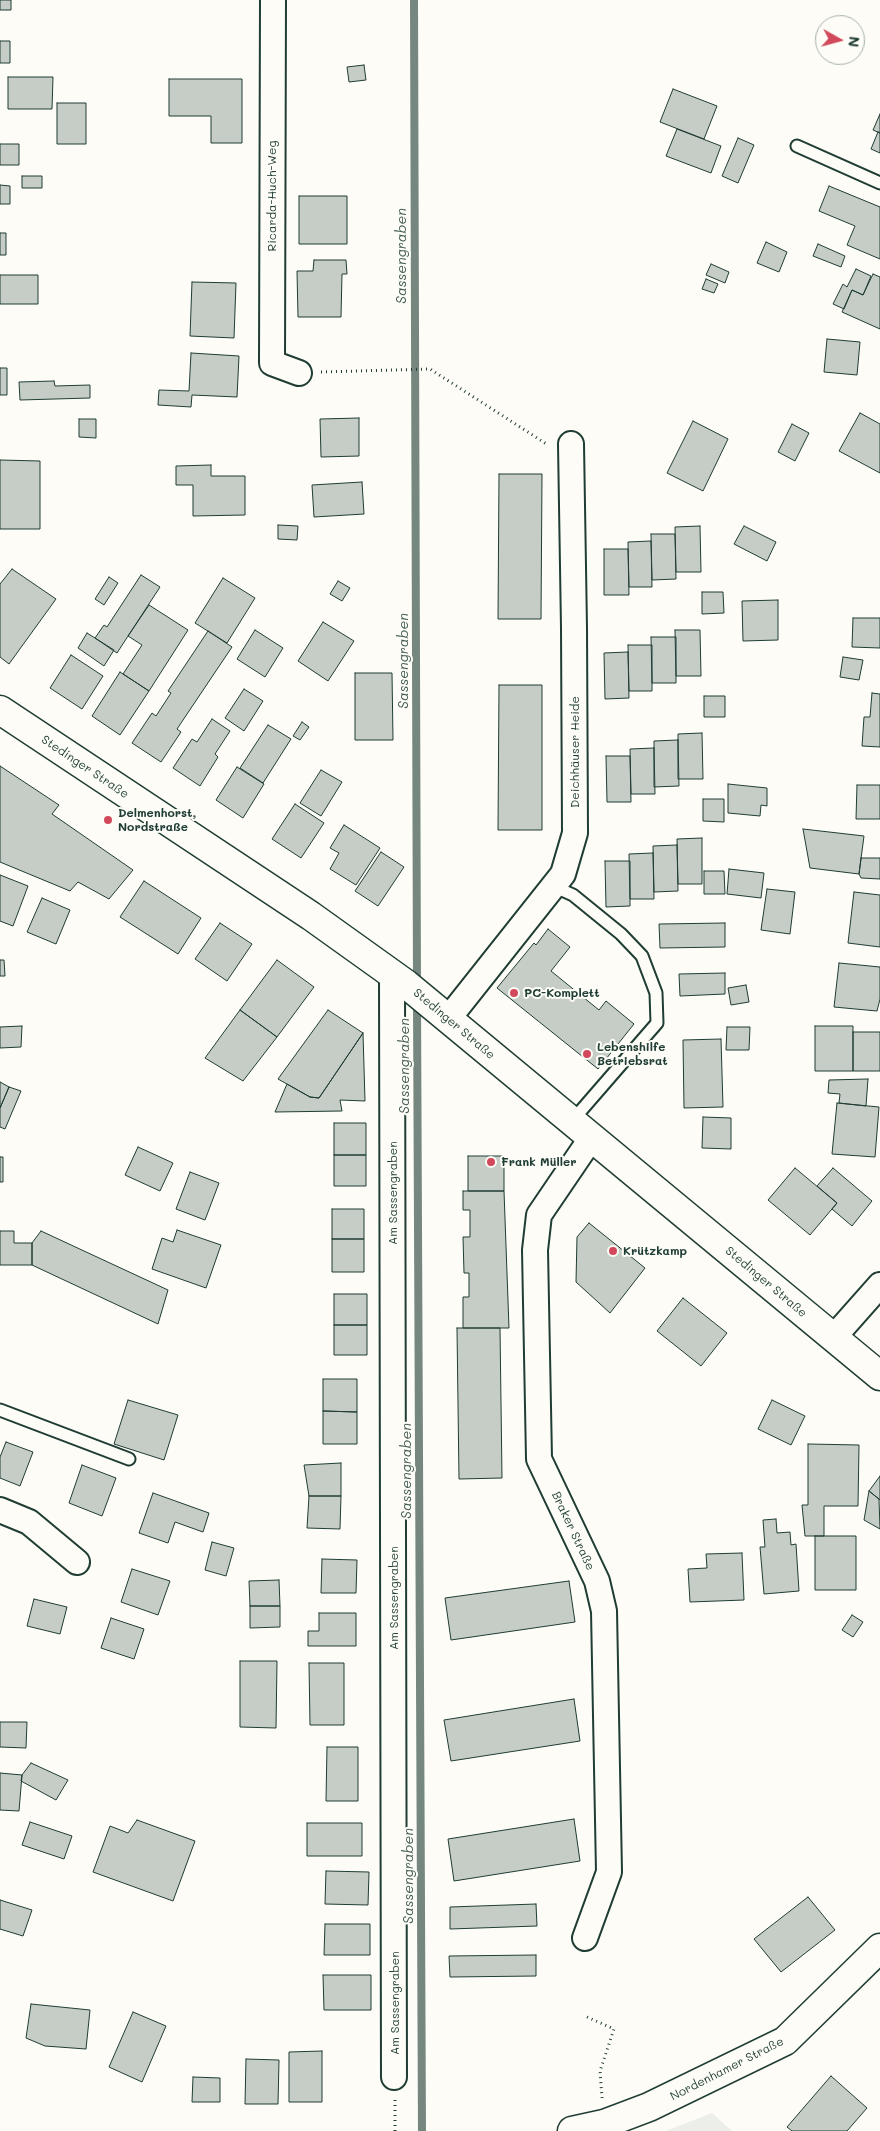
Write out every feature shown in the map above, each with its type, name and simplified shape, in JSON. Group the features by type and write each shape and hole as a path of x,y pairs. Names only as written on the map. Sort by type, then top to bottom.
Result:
{"main road":[{"name":"Stedinger Straße","path":"3,714 303,911 399,979 880,1376"},
{"name":"Nordenhamer Straße","path":"572,2131 604,2128 785,2041 880,1948"}],"street":[{"name":"Ricarda-Huch-Weg","path":"273,0 272,363 299,372"},
{"name":"Deichhäuser Heide","path":"439,1011 563,874 575,834 571,444"},
{"name":"Am Sassengraben","path":"394,2077 399,979"},
{"name":"Braker Straße","path":"582,1129 539,1214 535,1250 539,1459 597,1581 604,1611 609,1872 585,1938"},
{"path":"833,1338 880,1285"},
{"path":"0,1510 29,1522 77,1562"}],"lane":[{"path":"797,146 880,183"},
{"path":"553,886 573,896 621,934 642,956 656,993 657,1023 582,1129"},
{"path":"0,1410 129,1458"}],"path":[{"path":"299,372 430,369 546,445 571,444"},
{"path":"587,2017 614,2029 600,2071 604,2128"},
{"path":"394,2077 394,2131"}],"shaded area":[{"path":"712,2113 732,2131 666,2131"}],"building":[{"path":"0,0 11,0 11,10 0,10"},
{"path":"0,41 10,41 10,63 0,63"},
{"path":"364,65 366,80 349,82 347,67"},
{"path":"8,77 53,77 52,109 8,109"},
{"path":"169,79 242,79 242,143 211,143 211,116 169,116"},
{"path":"673,89 717,106 704,139 660,122"},
{"path":"57,103 86,103 86,144 57,144"},
{"path":"880,114 880,133 873,130"},
{"path":"677,129 721,146 711,173 666,156"},
{"path":"878,132 880,133 880,153 871,149"},
{"path":"738,138 754,145 738,183 722,176"},
{"path":"0,144 19,144 19,165 0,165"},
{"path":"22,176 42,176 42,188 22,188"},
{"path":"0,185 10,186 10,204 0,204"},
{"path":"829,186 880,207 880,259 847,245 855,226 819,211"},
{"path":"299,196 347,196 347,244 299,244"},
{"path":"0,233 6,233 6,255 0,255"},
{"path":"766,242 787,252 779,272 757,263"},
{"path":"818,244 845,256 841,267 813,256"},
{"path":"314,260 346,260 347,274 342,274 341,317 298,317 297,271 313,271"},
{"path":"711,264 729,272 725,283 706,275"},
{"path":"856,269 871,276 863,295 852,290 844,309 833,304 843,284 847,287"},
{"path":"873,274 880,277 880,329 842,312 852,290 863,295"},
{"path":"0,275 38,275 38,304 0,304"},
{"path":"706,279 718,284 714,293 702,289"},
{"path":"192,282 236,283 234,338 190,336"},
{"path":"827,339 860,342 857,375 824,372"},
{"path":"191,353 239,356 237,397 192,395 191,407 158,405 159,390 189,391"},
{"path":"0,368 7,368 7,395 0,395"},
{"path":"54,381 55,386 90,385 90,398 20,400 19,382"},
{"path":"860,413 880,424 880,473 839,451"},
{"path":"359,418 359,456 321,457 320,419"},
{"path":"79,419 96,419 96,438 79,437"},
{"path":"693,421 728,439 703,491 667,473"},
{"path":"792,424 809,433 795,461 778,452"},
{"path":"0,460 40,461 40,529 0,529"},
{"path":"211,465 211,476 245,476 245,515 193,516 193,485 176,485 176,466"},
{"path":"499,474 542,474 541,619 498,619"},
{"path":"362,482 364,514 314,517 312,485"},
{"path":"278,525 298,526 297,540 278,539"},
{"path":"700,526 701,572 676,572 675,527"},
{"path":"744,526 776,542 767,561 734,544"},
{"path":"651,534 675,534 676,579 652,580"},
{"path":"651,541 652,587 629,587 628,542"},
{"path":"604,549 628,549 629,595 604,595"},
{"path":"12,569 56,599 9,664 0,657 0,584"},
{"path":"141,575 160,587 117,653 95,638 104,625 107,627"},
{"path":"109,577 118,583 104,605 95,599"},
{"path":"223,578 255,598 227,643 195,623"},
{"path":"338,581 350,588 342,601 330,594"},
{"path":"702,592 723,592 724,613 702,614"},
{"path":"778,600 778,640 743,641 742,601"},
{"path":"149,605 188,630 149,691 123,674 142,645 128,636"},
{"path":"853,618 880,618 880,648 852,647"},
{"path":"323,622 354,641 328,681 298,661"},
{"path":"255,630 283,648 265,677 237,659"},
{"path":"675,630 700,630 701,676 676,676"},
{"path":"208,631 232,647 177,729 181,732 161,762 132,743 152,713 156,716 171,693 168,691"},
{"path":"87,633 114,650 104,666 78,648"},
{"path":"651,637 676,637 676,683 652,683"},
{"path":"628,645 652,645 652,691 629,691"},
{"path":"628,652 629,698 605,699 604,653"},
{"path":"71,655 103,676 82,709 50,688"},
{"path":"843,657 863,660 859,680 840,677"},
{"path":"120,672 149,691 120,735 92,716"},
{"path":"355,673 392,673 393,740 355,740"},
{"path":"499,685 542,685 542,830 498,830"},
{"path":"244,689 263,701 244,731 225,718"},
{"path":"872,693 880,694 880,747 862,746 864,717 870,717"},
{"path":"704,696 725,696 725,717 704,717"},
{"path":"212,719 230,731 215,754 218,757 200,786 173,768 192,739 197,742"},
{"path":"302,722 309,727 300,740 293,736"},
{"path":"268,725 291,739 263,783 240,768"},
{"path":"702,733 703,779 678,779 678,734"},
{"path":"678,740 679,786 654,787 654,741"},
{"path":"654,748 655,794 631,794 630,749"},
{"path":"606,756 630,756 631,802 607,802"},
{"path":"0,766 59,805 52,814 133,870 109,899 78,882 70,891 0,862"},
{"path":"237,767 264,784 243,818 216,800"},
{"path":"321,770 342,782 321,816 300,803"},
{"path":"728,784 767,788 767,806 761,805 760,816 728,813"},
{"path":"857,785 880,785 880,819 856,819"},
{"path":"703,799 724,799 724,822 703,821"},
{"path":"295,804 324,823 301,858 272,839"},
{"path":"344,825 380,848 356,885 330,869 339,853 330,848"},
{"path":"803,829 864,836 859,874 810,868"},
{"path":"702,838 702,884 678,884 677,839"},
{"path":"677,845 678,891 654,892 653,846"},
{"path":"381,852 404,867 378,906 355,891"},
{"path":"653,853 654,899 630,899 629,854"},
{"path":"861,858 880,858 880,879 861,878 859,874"},
{"path":"605,861 630,861 630,906 606,907"},
{"path":"729,869 764,873 761,898 727,894"},
{"path":"704,871 724,871 725,894 704,894"},
{"path":"0,875 28,886 13,926 0,921"},
{"path":"144,881 201,918 178,954 120,917"},
{"path":"767,889 795,892 790,934 761,930"},
{"path":"854,892 880,895 880,947 848,943"},
{"path":"42,898 70,910 56,944 27,932"},
{"path":"220,923 252,944 227,981 195,959"},
{"path":"725,923 725,947 660,948 659,924"},
{"path":"548,929 570,947 551,971 599,1010 606,1001 634,1024 598,1069 497,988"},
{"path":"0,960 4,960 5,976 0,976"},
{"path":"277,960 314,987 277,1037 240,1010"},
{"path":"839,963 880,967 880,999 877,1011 834,1007"},
{"path":"725,973 725,994 680,996 679,974"},
{"path":"746,985 749,1002 731,1005 728,988"},
{"path":"240,1010 277,1037 243,1081 205,1058"},
{"path":"328,1010 363,1033 319,1098 310,1097 278,1079"},
{"path":"22,1026 21,1047 0,1048 0,1027"},
{"path":"815,1026 853,1026 853,1071 815,1071"},
{"path":"727,1027 750,1027 749,1050 726,1050"},
{"path":"853,1032 880,1032 880,1071 853,1071"},
{"path":"363,1033 365,1101 340,1100 342,1111 275,1112 287,1084 310,1097 319,1098"},
{"path":"721,1039 723,1107 684,1108 683,1040"},
{"path":"868,1079 866,1106 839,1103 840,1094 828,1093 829,1080"},
{"path":"0,1082 9,1087 0,1108"},
{"path":"9,1087 21,1091 5,1129 0,1127 0,1108"},
{"path":"837,1103 879,1107 875,1157 832,1154"},
{"path":"703,1117 731,1118 731,1149 702,1148"},
{"path":"334,1123 366,1123 366,1155 334,1155"},
{"path":"138,1147 173,1163 160,1191 125,1175"},
{"path":"334,1155 366,1155 366,1186 334,1186"},
{"path":"468,1156 504,1156 504,1191 468,1191"},
{"path":"0,1157 3,1157 3,1182 0,1182"},
{"path":"795,1168 837,1203 810,1235 768,1200"},
{"path":"833,1168 872,1201 852,1226 832,1209 837,1203 817,1186"},
{"path":"190,1172 219,1183 205,1220 176,1209"},
{"path":"463,1191 504,1191 509,1328 463,1328 463,1297 469,1297 469,1273 464,1273 463,1237 470,1237 470,1210 463,1210"},
{"path":"332,1209 364,1209 364,1239 332,1239"},
{"path":"589,1223 645,1268 610,1313 576,1282 577,1237"},
{"path":"177,1230 221,1245 206,1288 152,1269 162,1238 173,1242"},
{"path":"0,1231 14,1231 14,1243 32,1243 32,1265 0,1265"},
{"path":"41,1231 168,1290 158,1324 32,1265 32,1243"},
{"path":"332,1239 364,1239 364,1272 332,1272"},
{"path":"334,1294 367,1294 367,1325 334,1325"},
{"path":"683,1298 727,1333 701,1366 657,1331"},
{"path":"334,1325 367,1325 367,1355 334,1355"},
{"path":"457,1328 500,1328 502,1478 459,1479"},
{"path":"323,1379 357,1379 357,1412 323,1411"},
{"path":"128,1400 178,1415 164,1460 114,1444"},
{"path":"772,1400 805,1416 791,1445 758,1429"},
{"path":"323,1411 357,1412 357,1444 323,1444"},
{"path":"6,1442 33,1452 20,1486 0,1478 0,1457"},
{"path":"808,1444 859,1445 858,1506 824,1506 824,1536 805,1536 802,1505 808,1505"},
{"path":"341,1463 341,1496 309,1496 304,1465"},
{"path":"82,1465 116,1478 102,1516 69,1503"},
{"path":"880,1476 880,1500 869,1491"},
{"path":"869,1491 879,1499 880,1529 864,1520"},
{"path":"153,1493 209,1513 203,1532 175,1522 168,1543 139,1533"},
{"path":"309,1496 341,1496 340,1529 307,1528"},
{"path":"776,1519 777,1533 790,1532 791,1545 796,1544 799,1591 764,1594 760,1547 765,1547 763,1520"},
{"path":"815,1536 856,1536 856,1590 815,1590"},
{"path":"212,1542 234,1548 226,1576 205,1570"},
{"path":"742,1553 744,1600 690,1602 688,1569 707,1568 706,1554"},
{"path":"322,1559 357,1560 356,1593 321,1593"},
{"path":"132,1569 170,1581 158,1615 121,1602"},
{"path":"279,1580 280,1606 250,1606 249,1581"},
{"path":"569,1581 575,1622 451,1640 445,1598"},
{"path":"34,1599 67,1607 60,1634 27,1626"},
{"path":"250,1606 280,1606 280,1627 250,1628"},
{"path":"319,1613 356,1613 356,1646 308,1646 308,1631 319,1631"},
{"path":"852,1615 863,1622 853,1637 842,1630"},
{"path":"111,1618 144,1629 134,1659 101,1648"},
{"path":"240,1661 277,1661 276,1728 240,1727"},
{"path":"309,1663 344,1663 344,1725 310,1725"},
{"path":"574,1699 580,1741 451,1761 444,1720"},
{"path":"0,1722 27,1722 26,1748 0,1747"},
{"path":"327,1747 358,1747 358,1801 326,1801"},
{"path":"31,1763 68,1780 56,1800 21,1781 22,1775"},
{"path":"0,1773 22,1775 19,1811 0,1810"},
{"path":"574,1819 580,1861 454,1881 448,1839"},
{"path":"137,1820 195,1841 173,1901 93,1872 110,1826 128,1833"},
{"path":"30,1822 72,1836 64,1859 22,1845"},
{"path":"307,1823 362,1823 362,1856 307,1856"},
{"path":"326,1871 369,1872 368,1905 325,1904"},
{"path":"808,1897 835,1930 781,1972 754,1939"},
{"path":"0,1900 32,1910 23,1936 0,1929"},
{"path":"536,1904 537,1926 450,1929 450,1907"},
{"path":"325,1924 370,1924 370,1955 324,1955"},
{"path":"536,1955 536,1976 450,1977 449,1956"},
{"path":"323,1975 371,1975 371,2010 324,2010"},
{"path":"31,2004 90,2010 86,2049 45,2046 26,2038"},
{"path":"133,2012 166,2026 142,2082 109,2067"},
{"path":"322,2051 322,2102 289,2102 289,2052"},
{"path":"246,2059 279,2060 278,2104 245,2104"},
{"path":"831,2076 867,2108 847,2131 792,2131 787,2127"},
{"path":"193,2077 220,2078 220,2102 192,2102"}],"waterway":[{"name":"Sassengraben","path":"414,0 417,984"},
{"name":"Sassengraben","path":"417,1001 422,2131"}],"place":[{"name":"Delmenhorst, Nordstraße","path":"108,820"},
{"name":"PC-Komplett","path":"514,993"},
{"name":"Lebenshilfe Betriebsrat","path":"587,1054"},
{"name":"Frank Müller","path":"491,1162"},
{"name":"Krützkamp","path":"613,1251"}]}
